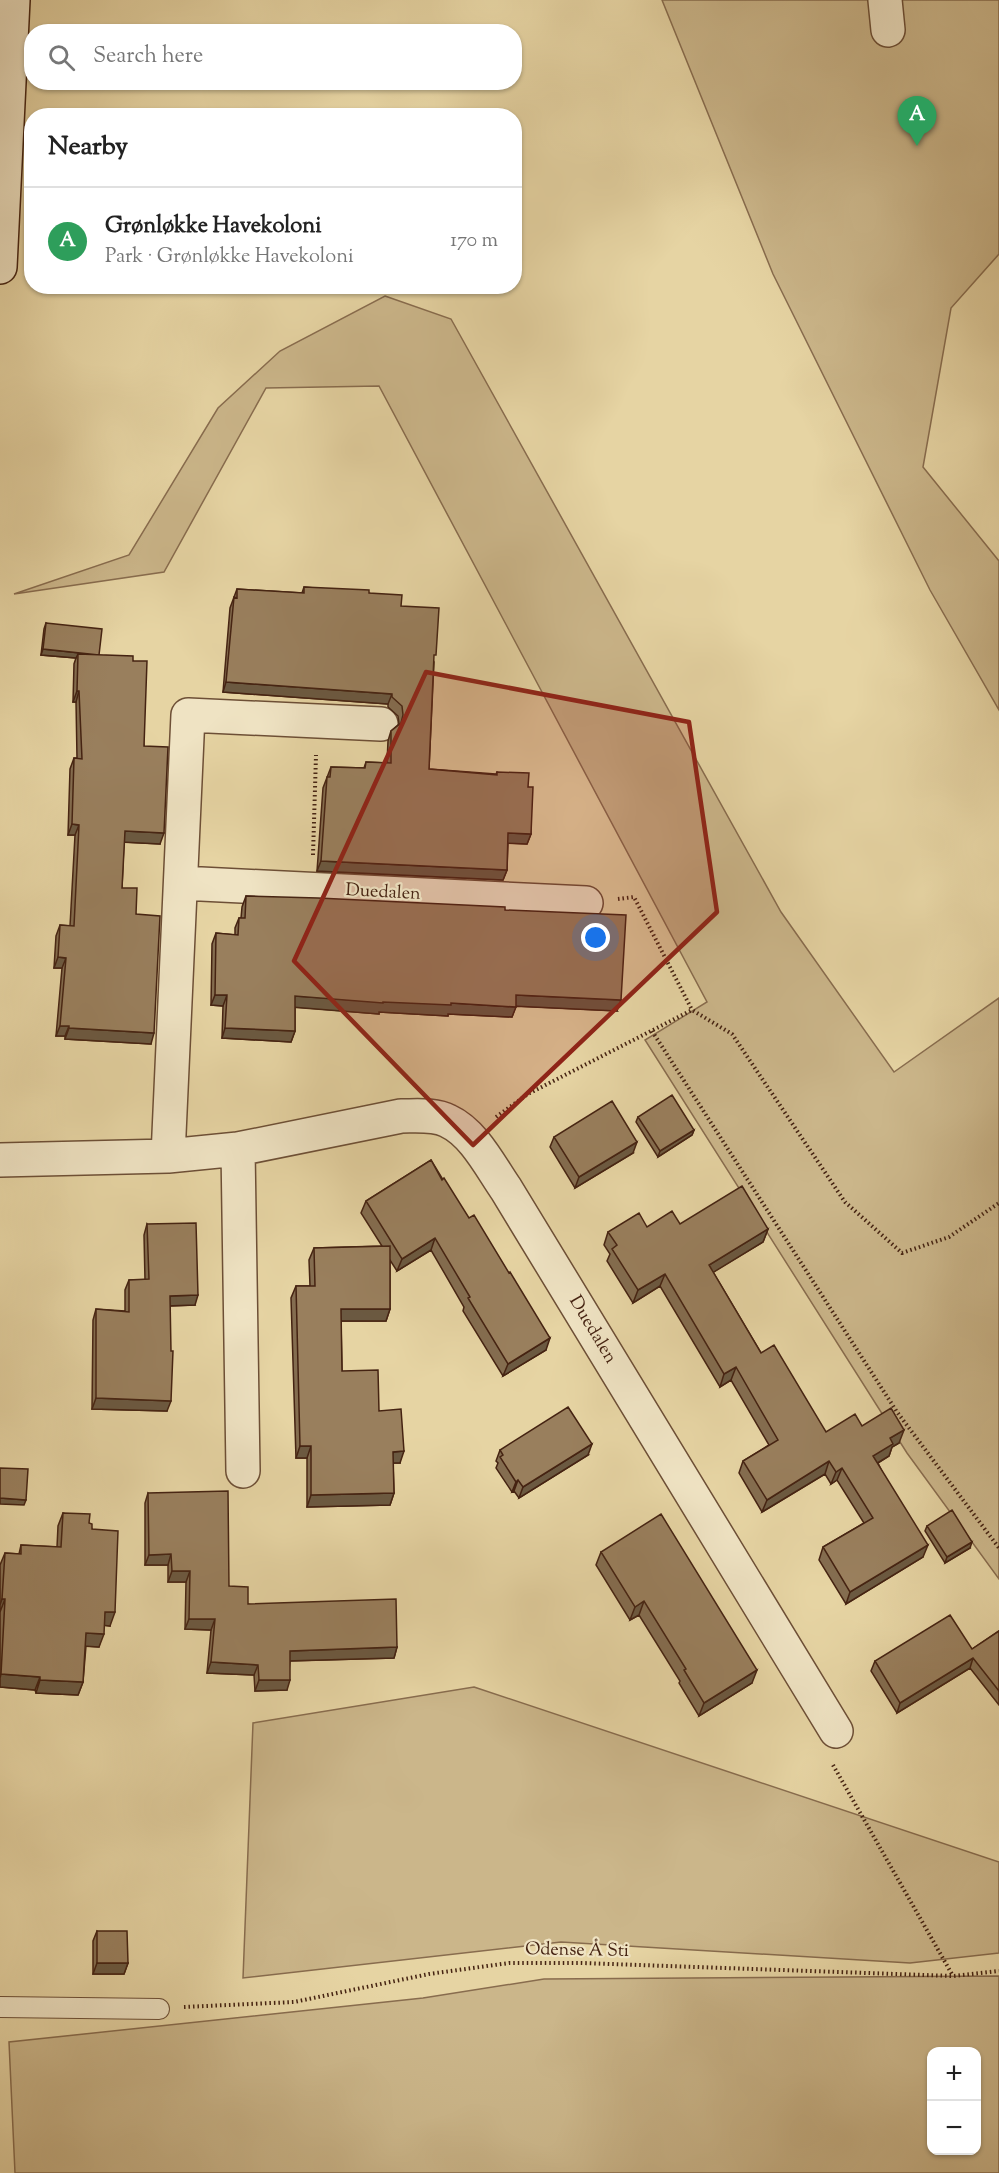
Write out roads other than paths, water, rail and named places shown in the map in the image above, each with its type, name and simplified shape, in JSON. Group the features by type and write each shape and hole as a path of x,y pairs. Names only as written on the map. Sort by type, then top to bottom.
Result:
{"street":[{"path":"0,267 13,0"},
{"path":"168,1156 188,715 381,724"},
{"name":"Duedalen","path":"181,884 586,903"},
{"name":"Duedalen","path":"0,1160 168,1156 238,1149 402,1116 427,1116 448,1121 468,1136 506,1189 836,1731"},
{"path":"238,1149 243,1471"}],"lane":[{"path":"0,2007 159,2009"}],"place":[{"name":"Grønløkke Havekoloni","path":"917,146"}]}
